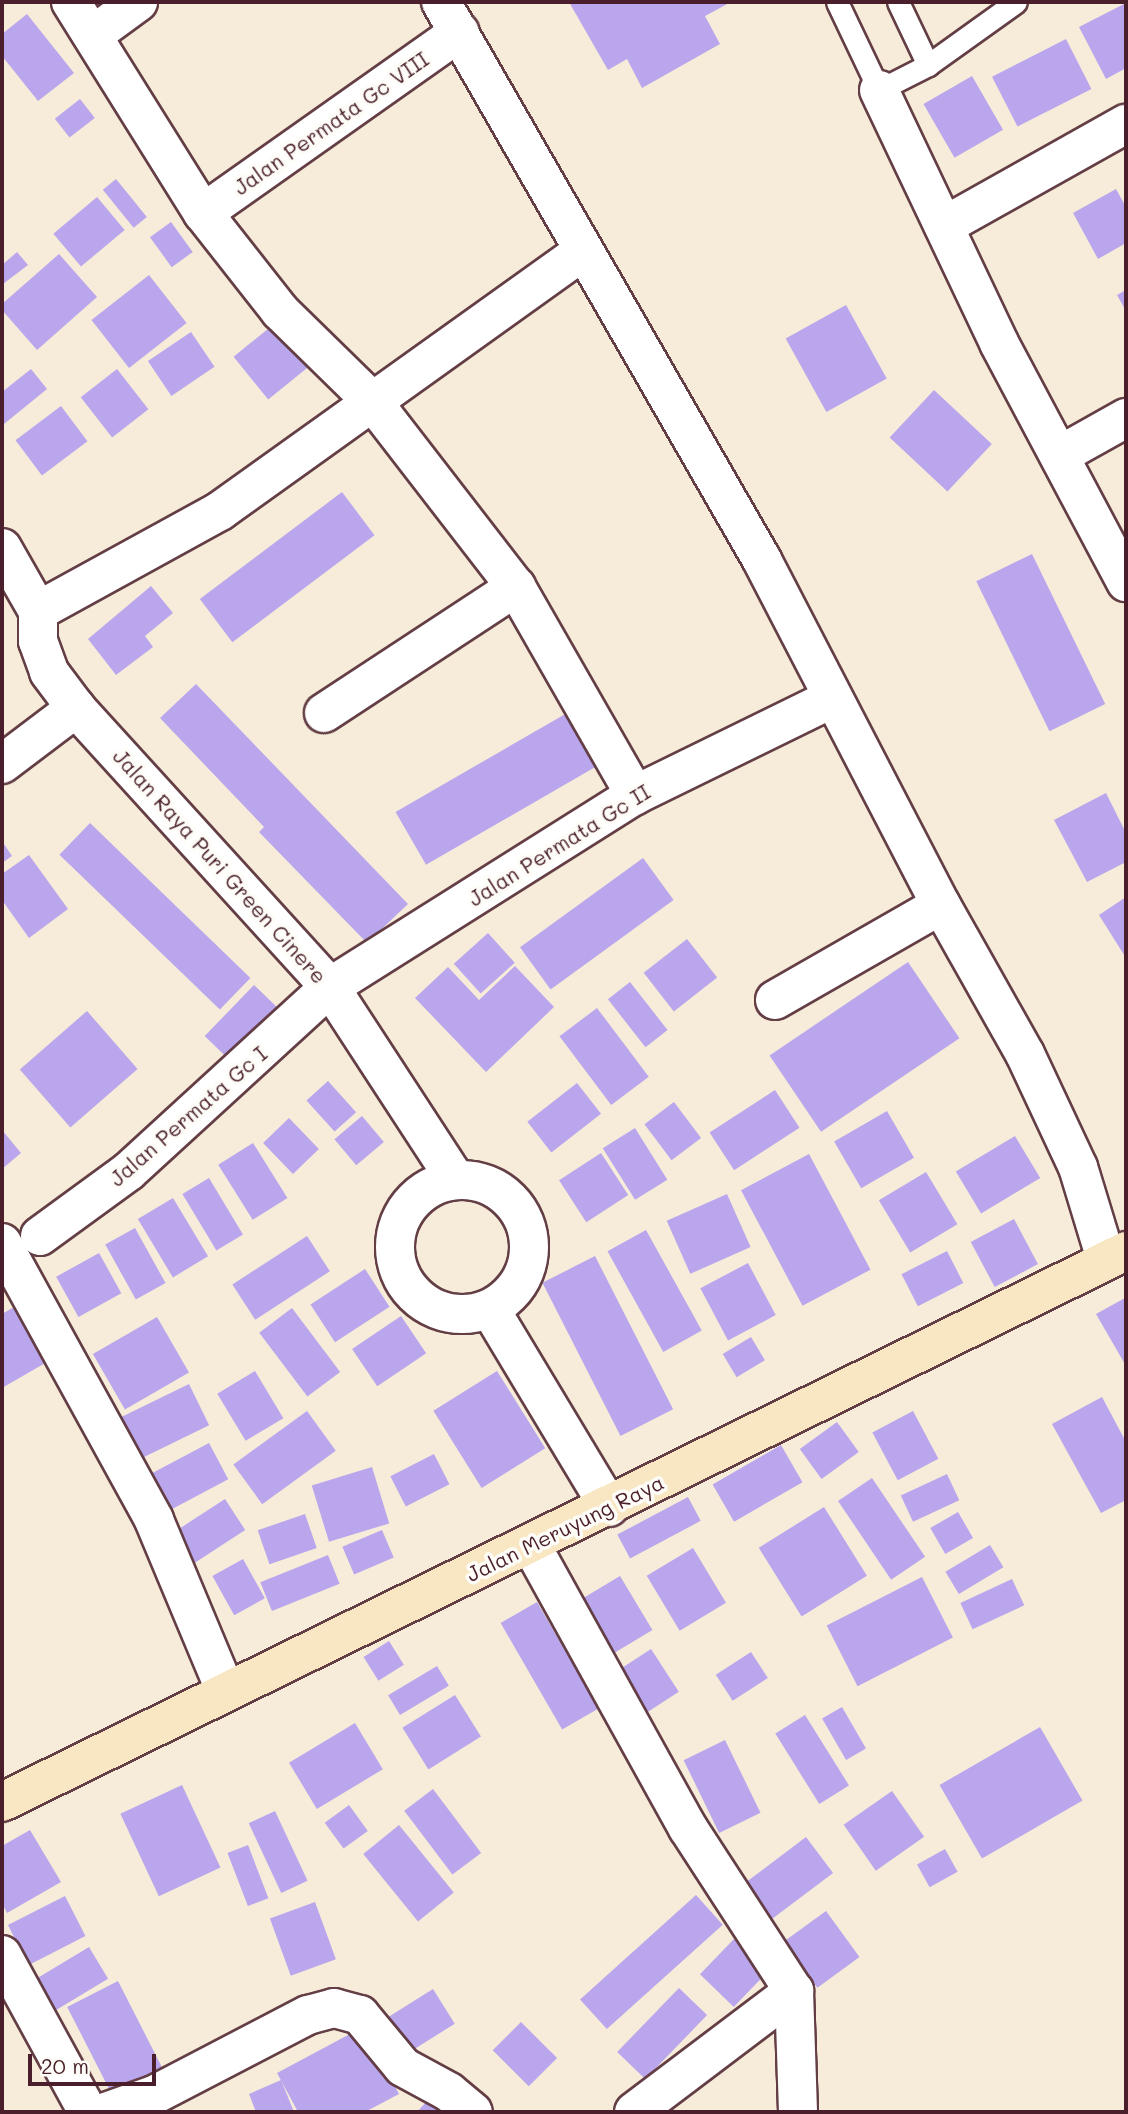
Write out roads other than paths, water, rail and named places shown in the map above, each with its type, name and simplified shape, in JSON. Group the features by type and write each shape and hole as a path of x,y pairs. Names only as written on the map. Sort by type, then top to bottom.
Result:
{"main road":[{"name":"Jalan Meruyung Raya","path":"2,1802 225,1690 609,1507 1116,1255"}],"street":[{"path":"71,2 203,213 280,311 372,401 516,587 635,795"},
{"path":"93,35 138,2"},
{"path":"450,17 582,252 683,419 941,905 1025,1054 1116,1255"},
{"name":"Jalan Permata Gc VIII","path":"203,213 450,17"},
{"path":"879,90 999,343 1126,582"},
{"path":"944,226 1126,124"},
{"path":"38,611 220,511 372,401 409,380 582,252"},
{"path":"1060,455 1126,418"},
{"name":"Jalan Raya Puri Green Cinere","path":"2,548 38,611 38,641 49,672 76,708 330,987 456,1180"},
{"path":"324,713 516,587"},
{"name":"Jalan Permata Gc II","path":"330,987 635,795 832,698"},
{"path":"2,764 76,708"},
{"path":"775,1000 941,905"},
{"name":"Jalan Permata Gc I","path":"40,1236 129,1171 330,987"},
{"path":"456,1180 482,1183 506,1196 522,1217 529,1243 526,1270 511,1293 490,1309 452,1312 416,1297 401,1276 395,1251 398,1226 410,1203 431,1187 456,1180"},
{"path":"2,1243 154,1521 225,1690"},
{"path":"490,1309 609,1507"},
{"path":"531,1545 688,1828 794,1991 798,2112"},
{"path":"2,1955 88,2112"},
{"path":"634,2112 794,1991"},
{"path":"106,2112 154,2095 308,2015 334,2008 360,2015 403,2067 449,2092 473,2112"}],"lane":[{"path":"837,2 879,90 928,65 1016,2"},
{"path":"898,2 928,65"}]}
